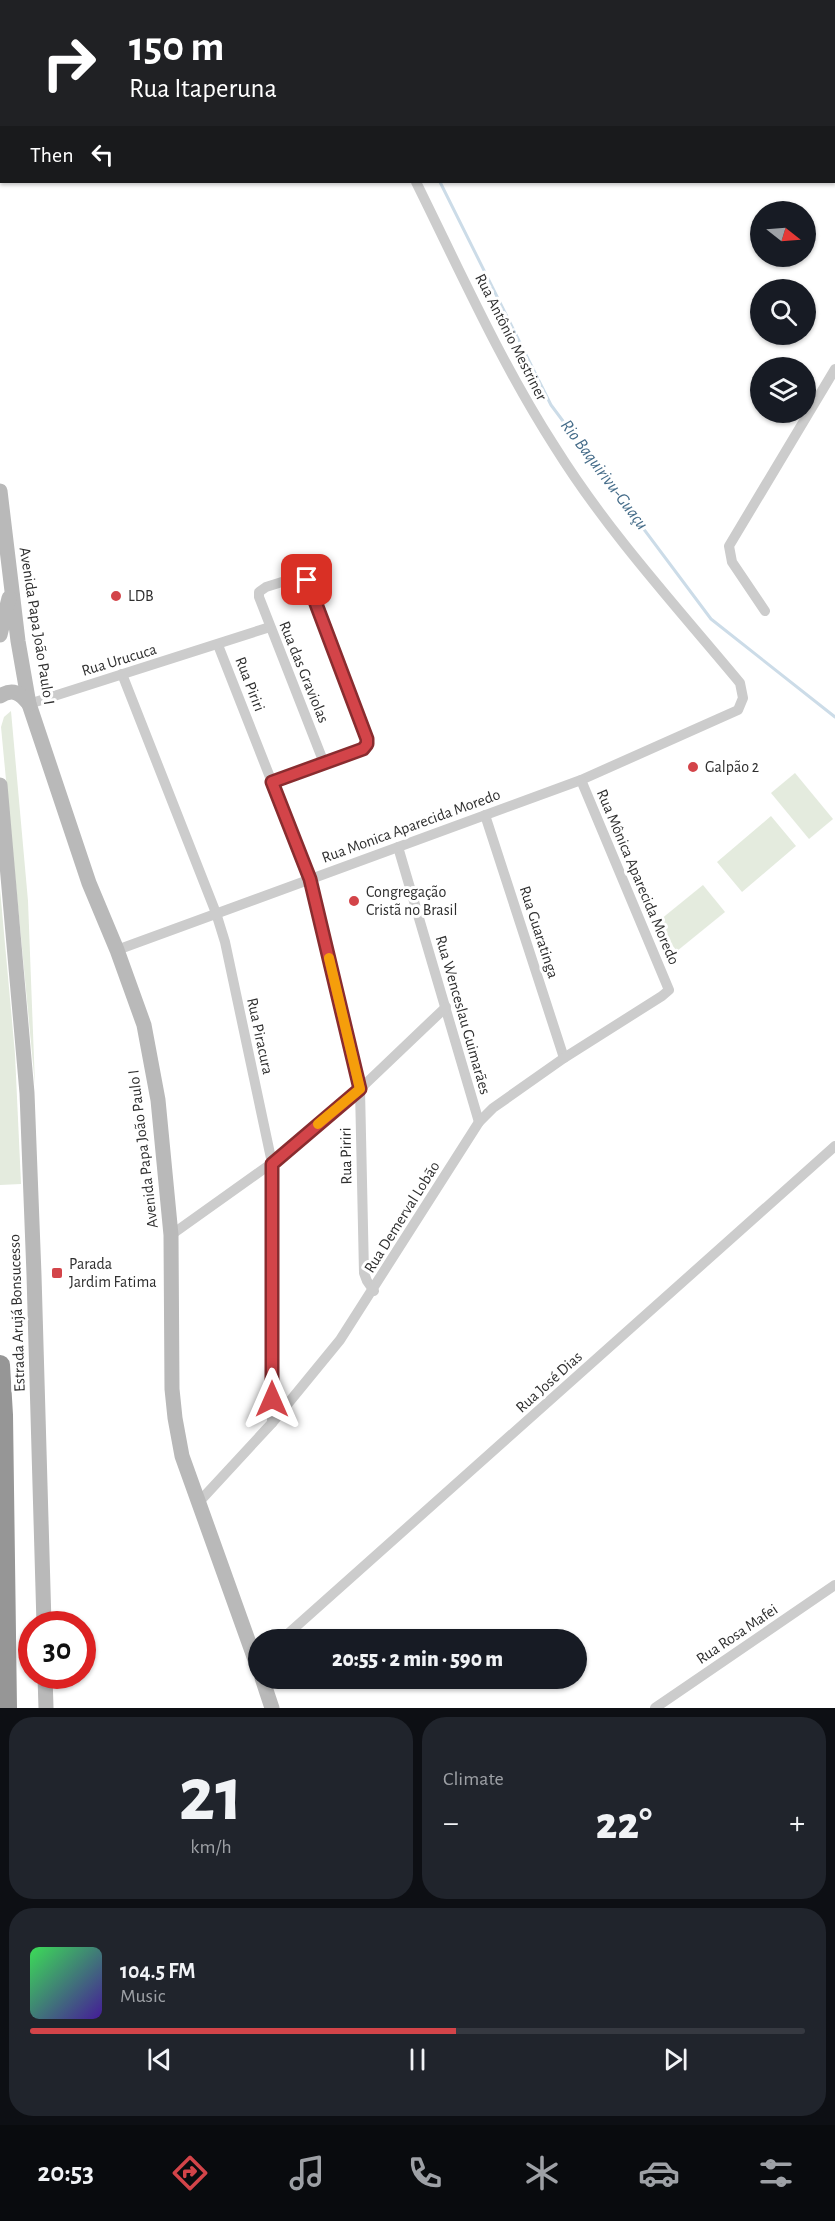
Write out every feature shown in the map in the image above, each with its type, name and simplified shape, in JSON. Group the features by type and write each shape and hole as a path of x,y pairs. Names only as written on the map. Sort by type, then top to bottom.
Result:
{"highway":[{"path":"0,1365 3,1415 7,1708"}],"street":[{"name":"Rua Antônio Mestriner","path":"416,183 513,378 554,447 593,505 740,683 743,698"},
{"path":"765,610 732,562 729,546 835,369"},
{"name":"Avenida Papa João Paulo I","path":"0,491 29,704 89,884 117,950 144,1025 159,1100 171,1235 172,1389 175,1418 182,1456 248,1638"},
{"name":"Rua das Graviolas","path":"304,577 367,739 367,744 363,749 324,763 270,627 260,602 259,592 266,587 304,577"},
{"path":"0,635 12,588"},
{"name":"Rua Urucuca","path":"29,704 270,627"},
{"name":"Rua Piriri","path":"218,645 310,879 360,1089 364,1273 374,1291"},
{"name":"Rua Piracura","path":"122,674 216,913 225,942 272,1164 272,1423"},
{"path":"0,696 13,691 20,693 29,704"},
{"name":"Rua Mônica Aparecida Moredo","path":"669,990 581,780 738,710 743,698"},
{"path":"272,782 324,763"},
{"name":"Rua Monica Aparecida Moredo","path":"117,950 581,780"},
{"name":"Estrada Arujá Bonsucesso","path":"0,785 27,1094 44,1611"},
{"name":"Rua Guaratinga","path":"485,815 564,1058"},
{"name":"Rua Wenceslau Guimarães","path":"398,847 479,1122"},
{"name":"Rua Demerval Lobão","path":"199,1503 272,1423 340,1340 374,1291 479,1122 493,1108 564,1058 669,990"},
{"path":"171,1235 272,1164 360,1089 446,1007"},
{"name":"Rua José Dias","path":"293,1629 835,1146"},
{"name":"Rua Rosa Mafei","path":"655,1708 835,1585"},
{"path":"45,1689 46,1708"},
{"path":"266,1689 272,1708"}],"shaded area":[{"path":"11,711 28,901 35,1085 1,727 4,717"},
{"path":"795,773 833,819 809,839 771,793"},
{"path":"771,816 796,846 742,892 717,862"},
{"path":"703,885 725,912 677,951 655,924"},
{"path":"0,889 15,1054 21,1184 0,1185"}],"waterway":[{"name":"Rio Baquirivu-Guaçu","path":"440,183 551,405 711,619 835,717"}],"slow traffic":[{"path":"318,1124 360,1089 329,958"}],"place":[{"name":"LDB","path":"116,596"},
{"name":"Galpão 2","path":"693,767"},
{"name":"Congregação Cristã no Brasil","path":"354,901"},
{"name":"Parada Jardim Fatima","path":"57,1273"}],"route":[{"path":"272,1399 272,1164 360,1089 310,879 272,782 363,749 367,744 307,580"}]}
